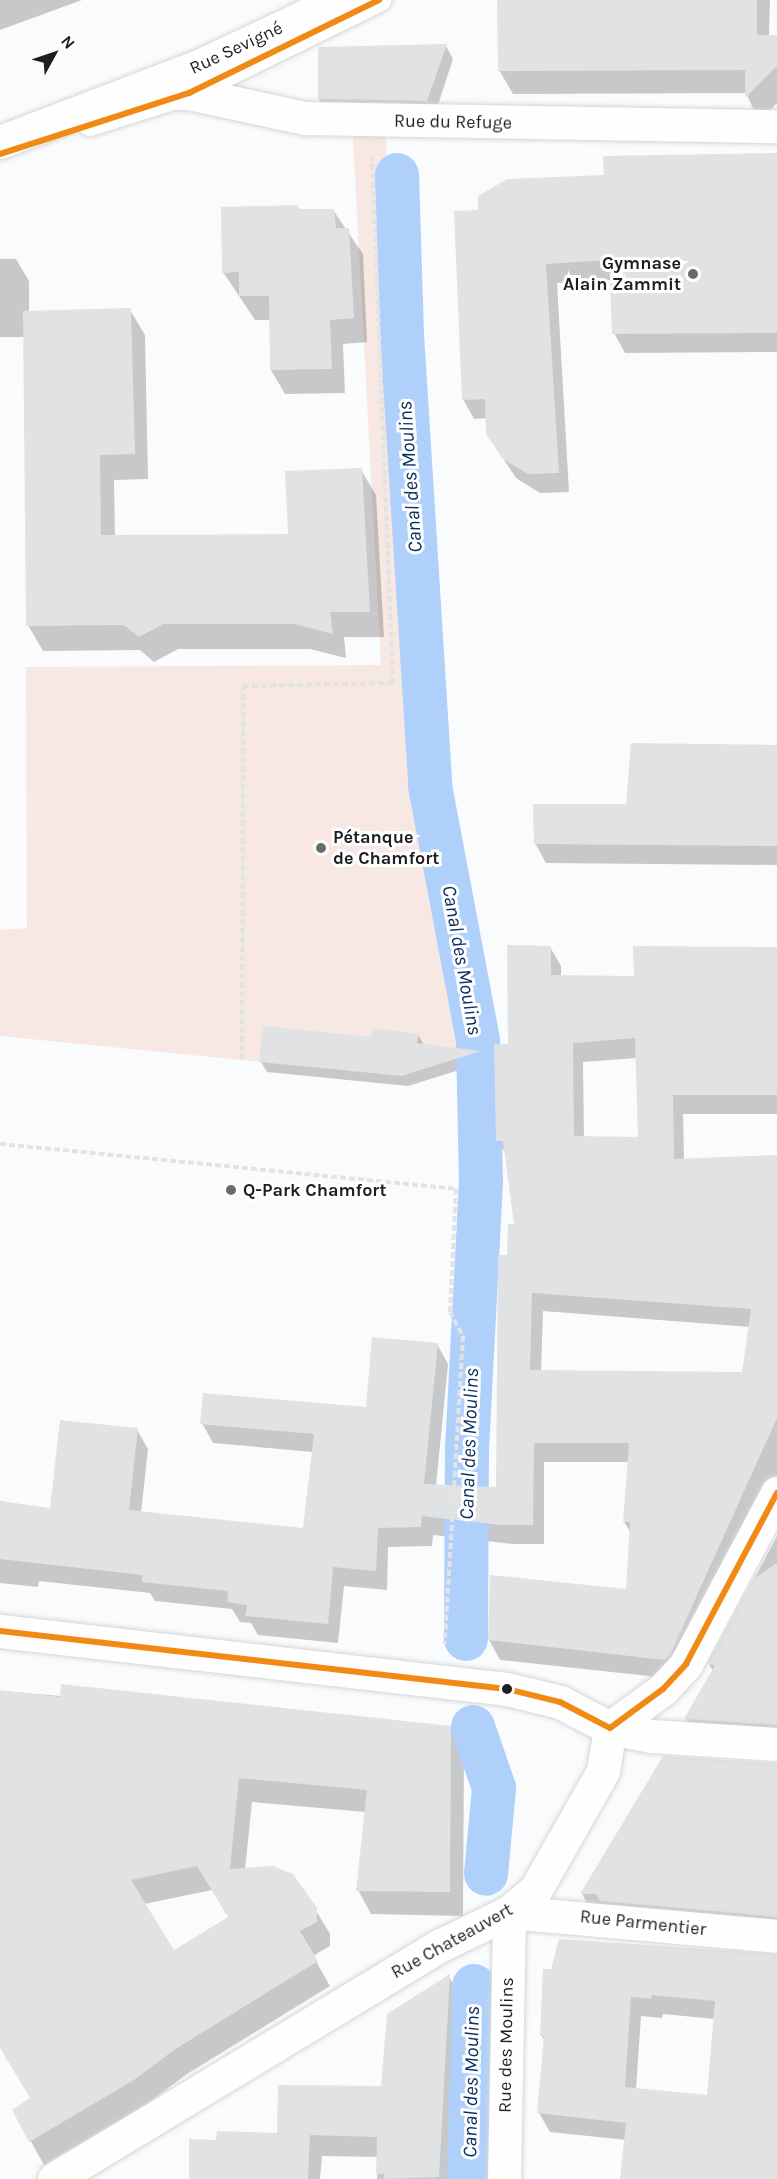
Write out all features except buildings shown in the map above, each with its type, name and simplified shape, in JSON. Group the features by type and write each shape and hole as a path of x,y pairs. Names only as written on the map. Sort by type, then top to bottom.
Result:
{"street":[{"name":"Rue Sevigné","path":"0,142 132,93 339,0"},
{"name":"Rue du Refuge","path":"132,93 189,93 305,118 371,121 777,126"},
{"path":"610,1728 663,1689 686,1664 777,1494"},
{"path":"0,1631 507,1689 560,1702 610,1728 651,1736 777,1744"},
{"name":"Rue Chateauvert","path":"54,2179 441,1945 509,1912 536,1889 603,1771 610,1728"},
{"name":"Rue Parmentier","path":"509,1912 777,1936"},
{"name":"Rue des Moulins","path":"504,2179 509,1912"}],"lane":[{"path":"0,154 189,93 379,0"}],"path":[{"path":"242,1060 243,686 393,683 371,121"},
{"path":"0,1144 456,1189 450,1312 463,1336 443,1680"}],"shaded area":[{"path":"352,119 385,120 411,677 464,1057 402,1076 0,1036 0,930 27,928 26,667 381,665"}],"waterway":[{"name":"Canal des Moulins","path":"397,175 402,335 430,786 478,1041 481,1182 467,1446 466,1639"},
{"name":"Canal des Moulins","path":"473,1727 494,1788 486,1874"},
{"name":"Canal des Moulins","path":"469,2179 474,1986"}],"transit line":[{"path":"0,154 189,93 379,0"},
{"path":"0,1631 507,1689 560,1702 610,1728 663,1689 686,1664 777,1493"}],"place":[{"name":"Gymnase Alain Zammit","path":"693,274"},
{"name":"Pétanque de Chamfort","path":"321,848"},
{"name":"Q-Park Chamfort","path":"231,1190"}]}
